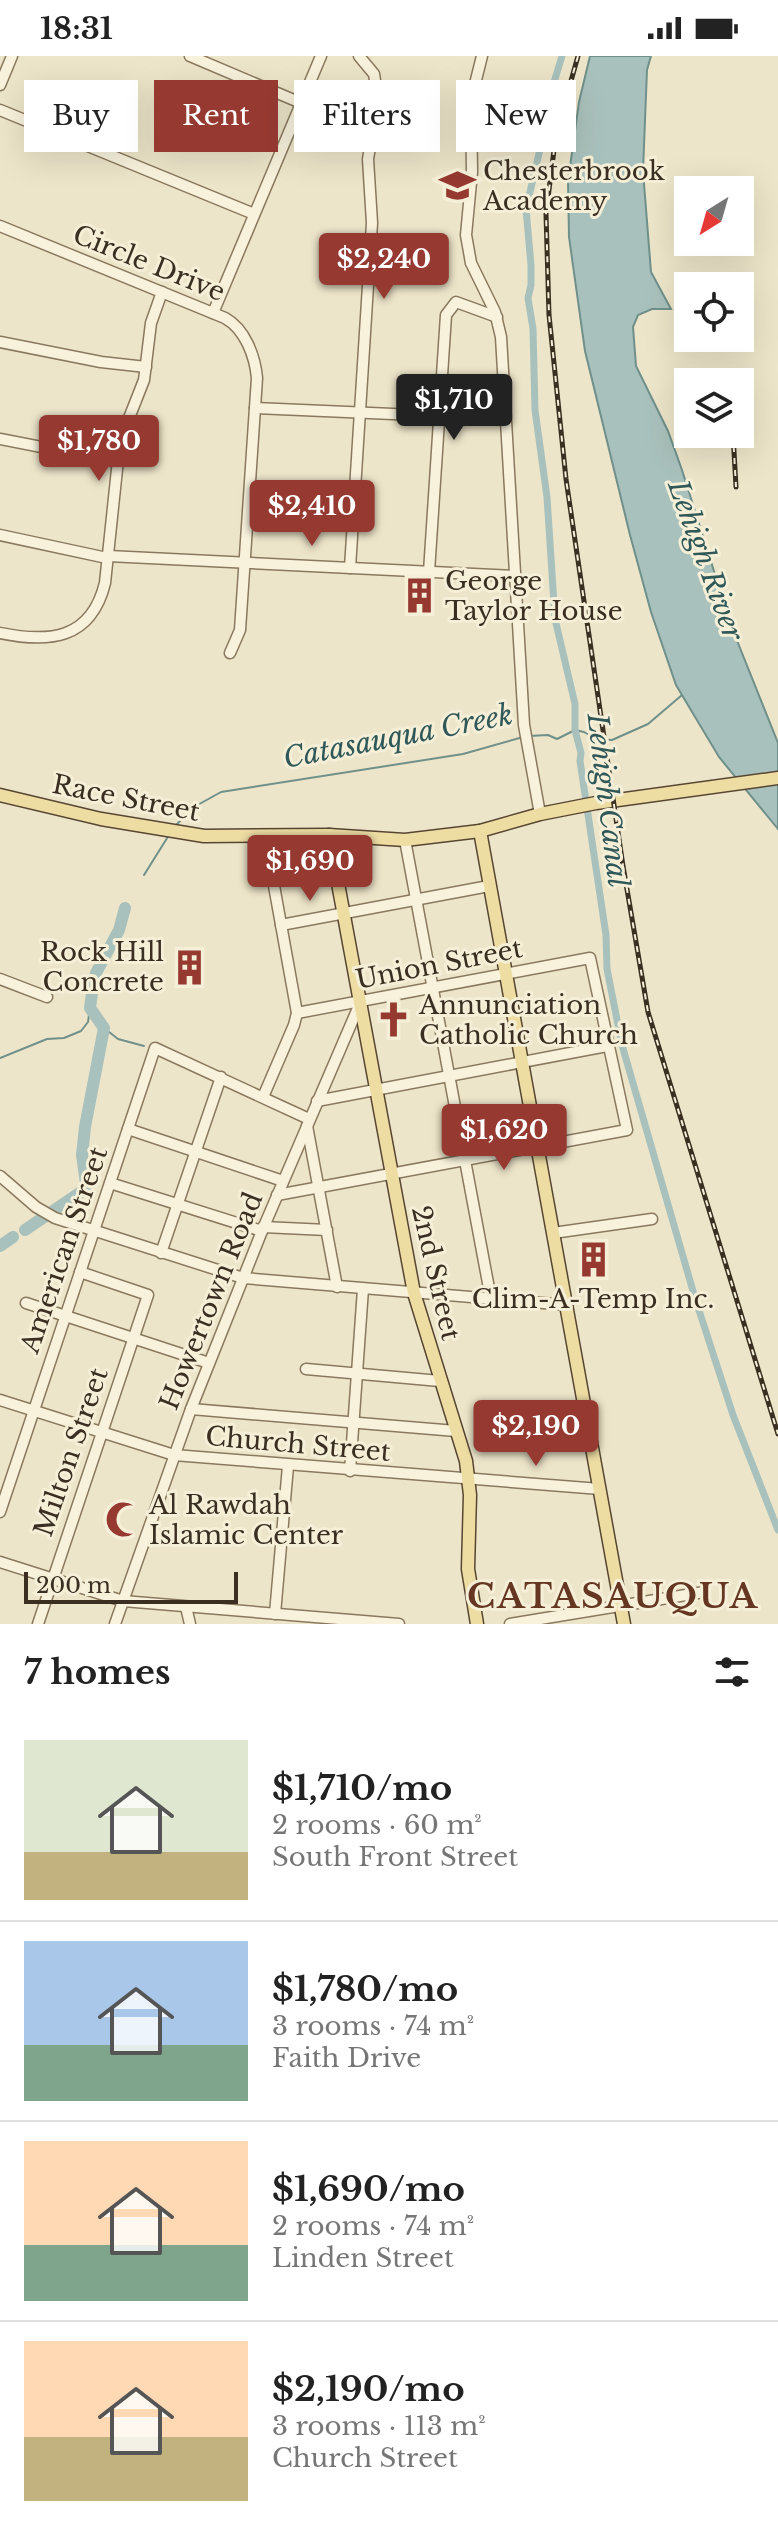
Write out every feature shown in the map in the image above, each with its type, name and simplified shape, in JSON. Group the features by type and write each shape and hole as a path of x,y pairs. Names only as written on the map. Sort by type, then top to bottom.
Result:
{"main road":[{"name":"Race Street","path":"0,795 101,819 184,833 230,837 329,835 405,840 480,831 540,814 596,803 778,778"},
{"path":"480,831 624,1624"},
{"name":"2nd Street","path":"329,835 414,1293 469,1480 468,1569 477,1624"}],"street":[{"path":"0,85 12,56"},
{"path":"190,56 294,100"},
{"path":"311,80 321,56"},
{"path":"350,568 372,223 368,159 378,91 374,74 359,56"},
{"path":"482,56 471,100 472,172 466,235 471,263 497,317 501,337 526,737 540,814"},
{"path":"0,110 254,214"},
{"path":"213,313 294,120"},
{"name":"Circle Drive","path":"0,226 213,313 236,326 253,358 257,378 240,630 230,653"},
{"path":"0,633 40,640 61,635 78,626 93,611 103,592 123,429 140,392 151,323 162,292"},
{"path":"429,572 446,315 456,302 497,317"},
{"path":"0,342 101,362 146,367"},
{"path":"255,408 439,416"},
{"path":"0,439 118,462"},
{"path":"0,535 108,557 514,576"},
{"path":"263,1097 297,1013 265,836"},
{"path":"405,840 491,1299"},
{"path":"281,925 489,886"},
{"name":"Union Street","path":"297,1013 590,958 607,1046"},
{"path":"0,979 47,997"},
{"name":"Howertown Road","path":"115,1624 209,1363 262,1229 361,1001"},
{"path":"277,1195 627,1130 607,1046 317,1101"},
{"name":"American Street","path":"0,1512 155,1048 221,1077"},
{"path":"161,1253 221,1077 308,1122 337,1287"},
{"path":"128,1129 283,1181"},
{"path":"0,1176 55,1218 243,1278 567,1305"},
{"path":"110,1183 262,1229 327,1230"},
{"path":"553,1233 652,1219"},
{"name":"Milton Street","path":"38,1624 148,1295 80,1272"},
{"path":"350,1471 363,1289"},
{"path":"26,1303 209,1363"},
{"path":"306,1369 440,1381"},
{"name":"Church Street","path":"0,1400 174,1455 600,1489"},
{"path":"191,1409 456,1431"},
{"path":"275,1614 288,1466"},
{"path":"0,1562 123,1601 261,1618 275,1614 334,1622 399,1624"},
{"path":"510,1624 704,1592"},
{"path":"186,1607 190,1624"}],"water":[{"name":"Lehigh River","path":"590,56 651,56 647,70 643,171 651,272 671,309 652,309 638,315 633,327 636,366 668,431 732,628 778,743 778,829 719,757 676,685 651,612 585,351 569,237 568,181 572,152 576,152 579,102"}],"waterway":[{"name":"Lehigh Canal","path":"562,56 545,112 526,209 531,265 528,298 533,329 535,410 547,497 555,619 575,704 575,730 581,753 606,935 607,969 622,1045 695,1298 733,1415 778,1530"},
{"name":"Catasauqua Creek","path":"529,736 548,735 557,739 575,730 596,739 612,740 648,724 682,695"},
{"name":"Catasauqua Creek","path":"175,826 194,807 221,792 463,754 523,737"},
{"name":"Catasauqua Creek","path":"144,875 169,835"},
{"name":"Catasauqua Creek","path":"25,1230 84,1190 86,1184 82,1155 85,1127 104,1028 90,1008 92,993 96,973 119,930 125,908"},
{"path":"0,1058 47,1039 64,1038 81,1031 88,1022 90,1008"},
{"path":"104,1028 118,1039 144,1046"},
{"name":"Catasauqua Creek","path":"0,1246 13,1237"}],"railway":[{"path":"578,56 556,134 546,214 549,315 566,479 623,866 648,1012 778,1434"},
{"path":"734,448 736,487"}],"place":[{"name":"Chesterbrook Academy","path":"457,186"},
{"name":"George Taylor House","path":"419,596"},
{"name":"Rock Hill Concrete","path":"190,967"},
{"name":"Annunciation Catholic Church","path":"393,1020"},
{"name":"Clim-A-Temp Inc.","path":"593,1260"},
{"name":"Al Rawdah Islamic Center","path":"123,1520"}],"district":[{"name":"CATASAUQUA","path":"613,1596"}]}
